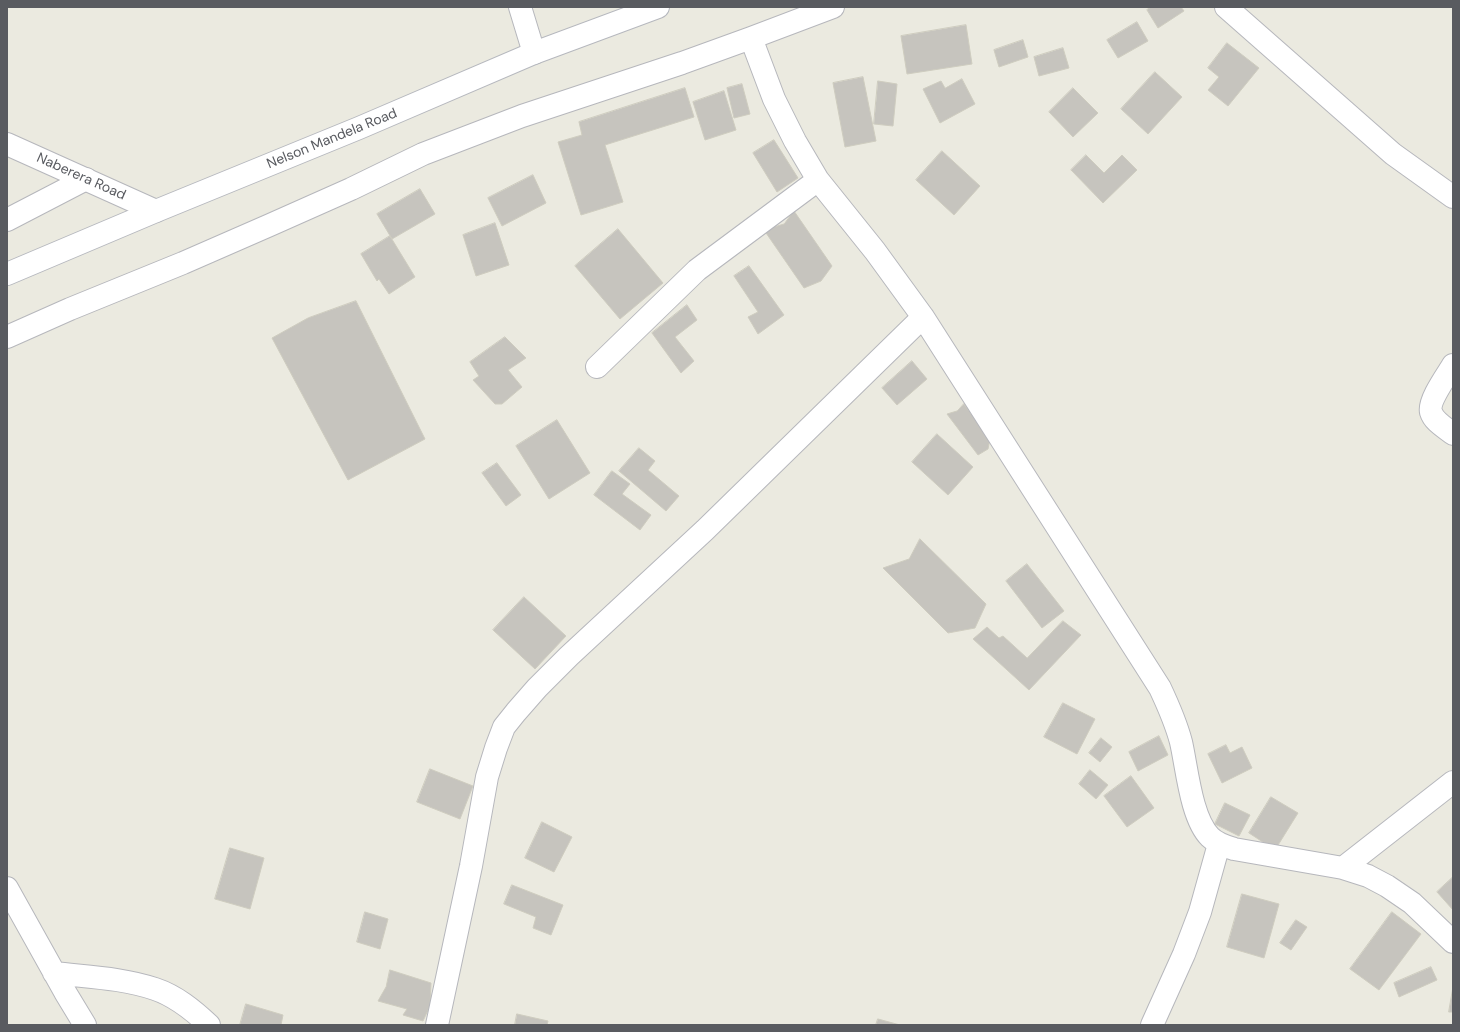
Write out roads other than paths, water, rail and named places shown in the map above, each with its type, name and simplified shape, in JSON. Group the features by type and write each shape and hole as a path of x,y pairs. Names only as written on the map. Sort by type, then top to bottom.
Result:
{"street":[{"path":"520,7 534,53"},
{"name":"Nelson Mandela Road","path":"7,274 359,128 534,53 658,7"},
{"path":"7,337 277,222 351,189 422,154 522,116 751,38 833,7"},
{"path":"1226,7 1393,154 1453,197"},
{"path":"751,38 774,99 795,141 818,180 875,251 922,318 1160,688 1171,712 1180,741 1198,818 1209,836 1219,844 1234,849 1261,855 1343,868 1368,876 1387,886 1412,903 1453,942"},
{"name":"Naberera Road","path":"7,144 156,211"},
{"path":"7,220 86,179"},
{"path":"597,367 697,270 818,180"},
{"path":"437,1025 471,866 487,777 504,727 537,688 569,656 705,530 922,318"},
{"path":"1453,365 1432,402 1431,411 1435,419 1453,434"},
{"path":"1343,868 1453,782"},
{"path":"1152,1025 1187,946 1200,912 1219,844"},
{"path":"7,888 54,973 85,1025"},
{"path":"54,973 107,979 156,989 176,999 194,1011 208,1025"}]}
